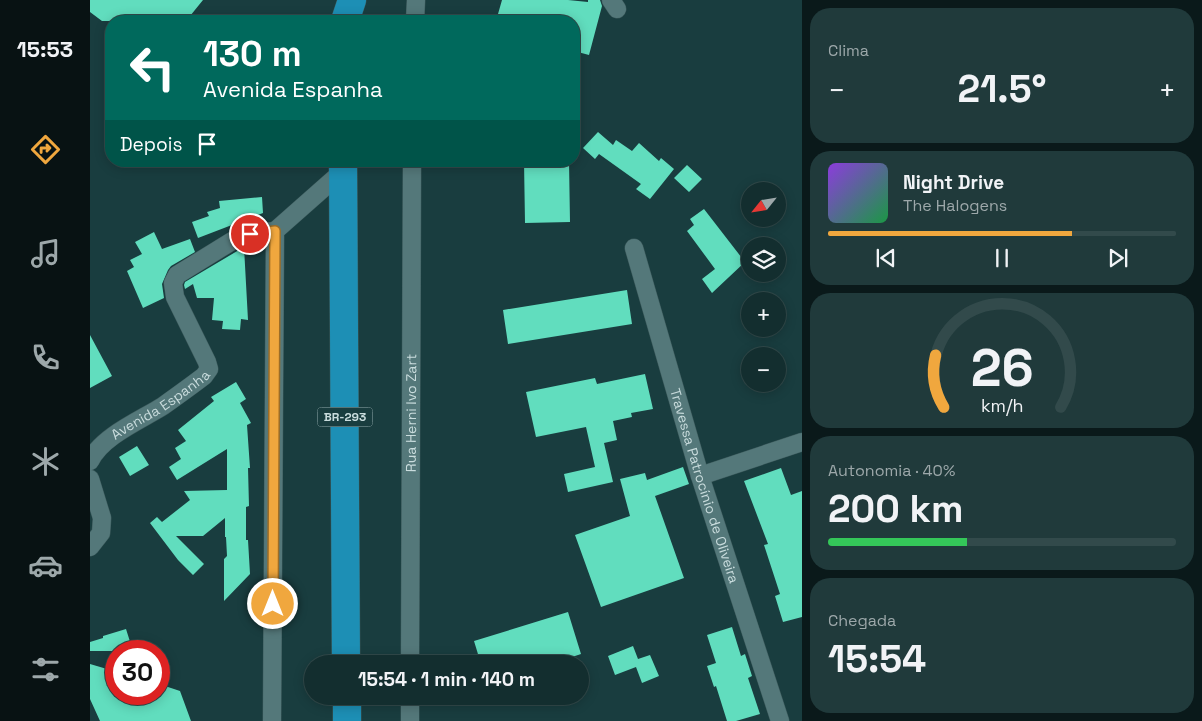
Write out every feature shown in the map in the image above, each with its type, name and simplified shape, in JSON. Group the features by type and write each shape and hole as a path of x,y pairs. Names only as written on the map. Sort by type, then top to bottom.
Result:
{"highway":[{"path":"331,0 334,15"},
{"path":"347,15 352,0"},
{"name":"BR-293","path":"343,167 346,655"},
{"path":"347,705 347,721"}],"street":[{"path":"415,15 416,0"},
{"path":"272,721 275,231 341,167"},
{"name":"Rua Herni Ivo Zart","path":"410,655 412,167"},
{"name":"Avenida Espanha","path":"90,461 93,454 105,442 165,404 204,376 209,369 175,298 173,283 177,275 237,238 250,234 275,231"},
{"name":"Travessa Patrocínio de Oliveira","path":"634,248 700,476 780,721"},
{"path":"700,476 802,442"},
{"path":"90,479 102,518 101,533 90,547"},
{"path":"410,705 410,721"}],"building":[{"path":"90,0 203,0 191,15 105,15 105,21 102,21 90,12"},
{"path":"502,0 568,0 588,2 588,0 600,0 602,6 589,55 580,53 580,15 498,15"},
{"path":"598,132 613,145 616,140 632,151 639,143 659,161 661,158 674,169 650,199 636,189 641,184 599,154 595,159 583,148"},
{"path":"687,165 702,179 689,192 674,178"},
{"path":"524,167 569,167 570,222 525,223"},
{"path":"262,197 263,213 198,238 192,222 209,216 207,212 220,208 219,201"},
{"path":"704,209 741,257 741,266 712,293 702,279 715,269 687,231 694,225 690,219"},
{"path":"154,232 162,249 190,239 195,252 171,266 168,270 162,284 164,298 143,308 127,271 134,267 130,260 142,254 135,242"},
{"path":"244,247 248,320 241,319 240,330 222,329 223,321 212,320 214,298 197,298 193,284 185,289 184,285 185,282"},
{"path":"627,290 632,324 508,344 503,310"},
{"path":"90,335 112,376 90,388"},
{"path":"645,374 653,409 631,413 632,417 613,421 617,440 604,443 613,482 568,492 564,474 595,467 586,427 536,437 526,392 595,378 597,384"},
{"path":"236,382 246,399 240,403 251,423 247,425 250,468 248,468 249,506 246,507 246,540 248,540 250,574 224,601 224,559 227,556 225,518 203,536 176,536 204,564 193,575 178,560 150,523 157,517 162,522 190,500 184,491 227,490 227,449 177,480 169,467 181,459 175,448 186,441 178,430 214,401 211,397"},
{"path":"137,446 149,465 130,476 119,457"},
{"path":"683,467 689,484 655,496 684,578 601,607 575,535 630,516 620,479 645,473 647,480"},
{"path":"781,468 791,495 802,491 802,617 783,622 775,596 780,594 764,545 768,544 744,481"},
{"path":"568,612 581,654 478,655 474,641"},
{"path":"732,627 741,656 745,654 752,676 748,678 760,714 736,721 727,721 716,686 714,687 707,666 716,663 707,635"},
{"path":"126,629 130,640 105,640 105,651 90,651 90,642 103,638 103,636"},
{"path":"633,646 638,659 650,655 659,676 642,683 636,667 615,675 608,656"},
{"path":"90,664 105,668 105,705 170,705 170,688 180,691 191,721 100,721 90,699"}],"route":[{"path":"250,234 275,231 273,604"}]}
